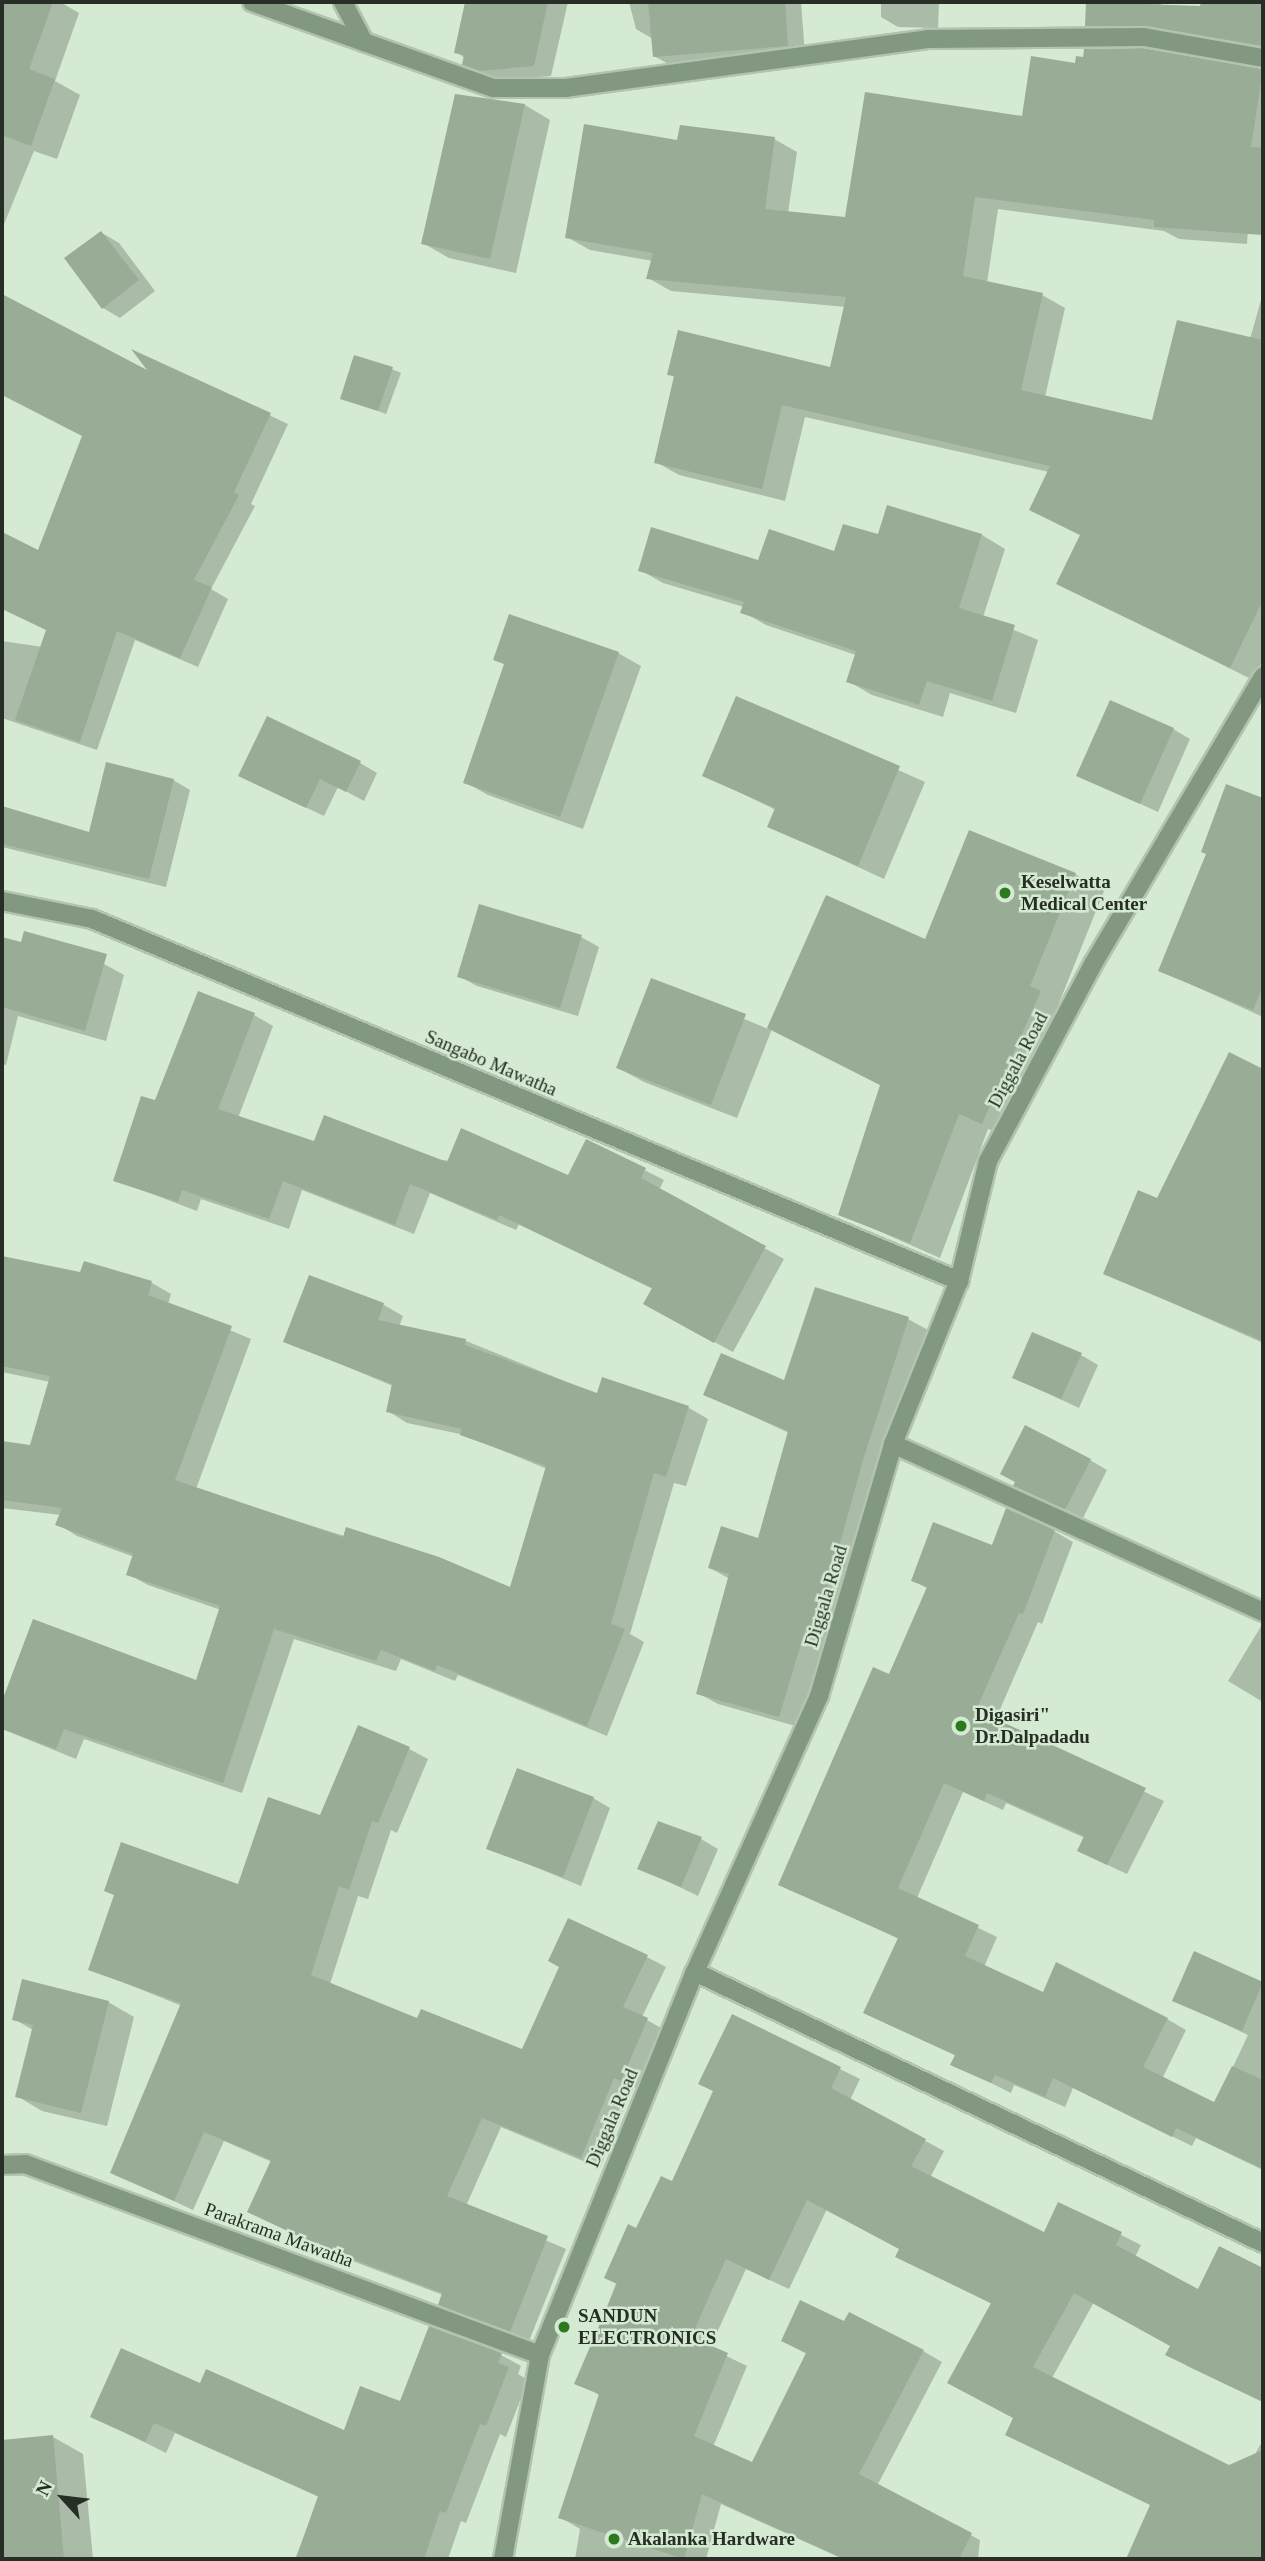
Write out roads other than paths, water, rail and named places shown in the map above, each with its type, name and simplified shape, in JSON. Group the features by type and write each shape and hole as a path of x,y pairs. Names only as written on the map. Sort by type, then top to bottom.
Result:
{"street":[{"path":"252,2 494,88 566,88 928,39 1143,37 1263,58"},
{"path":"343,2 364,42"},
{"name":"Diggala Road","path":"503,2559 540,2355 695,1972 818,1696 893,1444 959,1281 988,1161 1093,964 1263,676"},
{"name":"Sangabo Mawatha","path":"2,901 92,919 959,1281"},
{"path":"893,1444 1263,1612"},
{"path":"695,1972 1263,2243"},
{"name":"Parakrama Mawatha","path":"2,2165 25,2164 540,2355"}],"place":[{"name":"Keselwatta Medical Center","path":"1005,893"},
{"name":"Digasiri\" Dr.Dalpadadu","path":"961,1726"},
{"name":"SANDUN ELECTRONICS","path":"564,2327"},
{"name":"Akalanka Hardware","path":"614,2539"}]}
